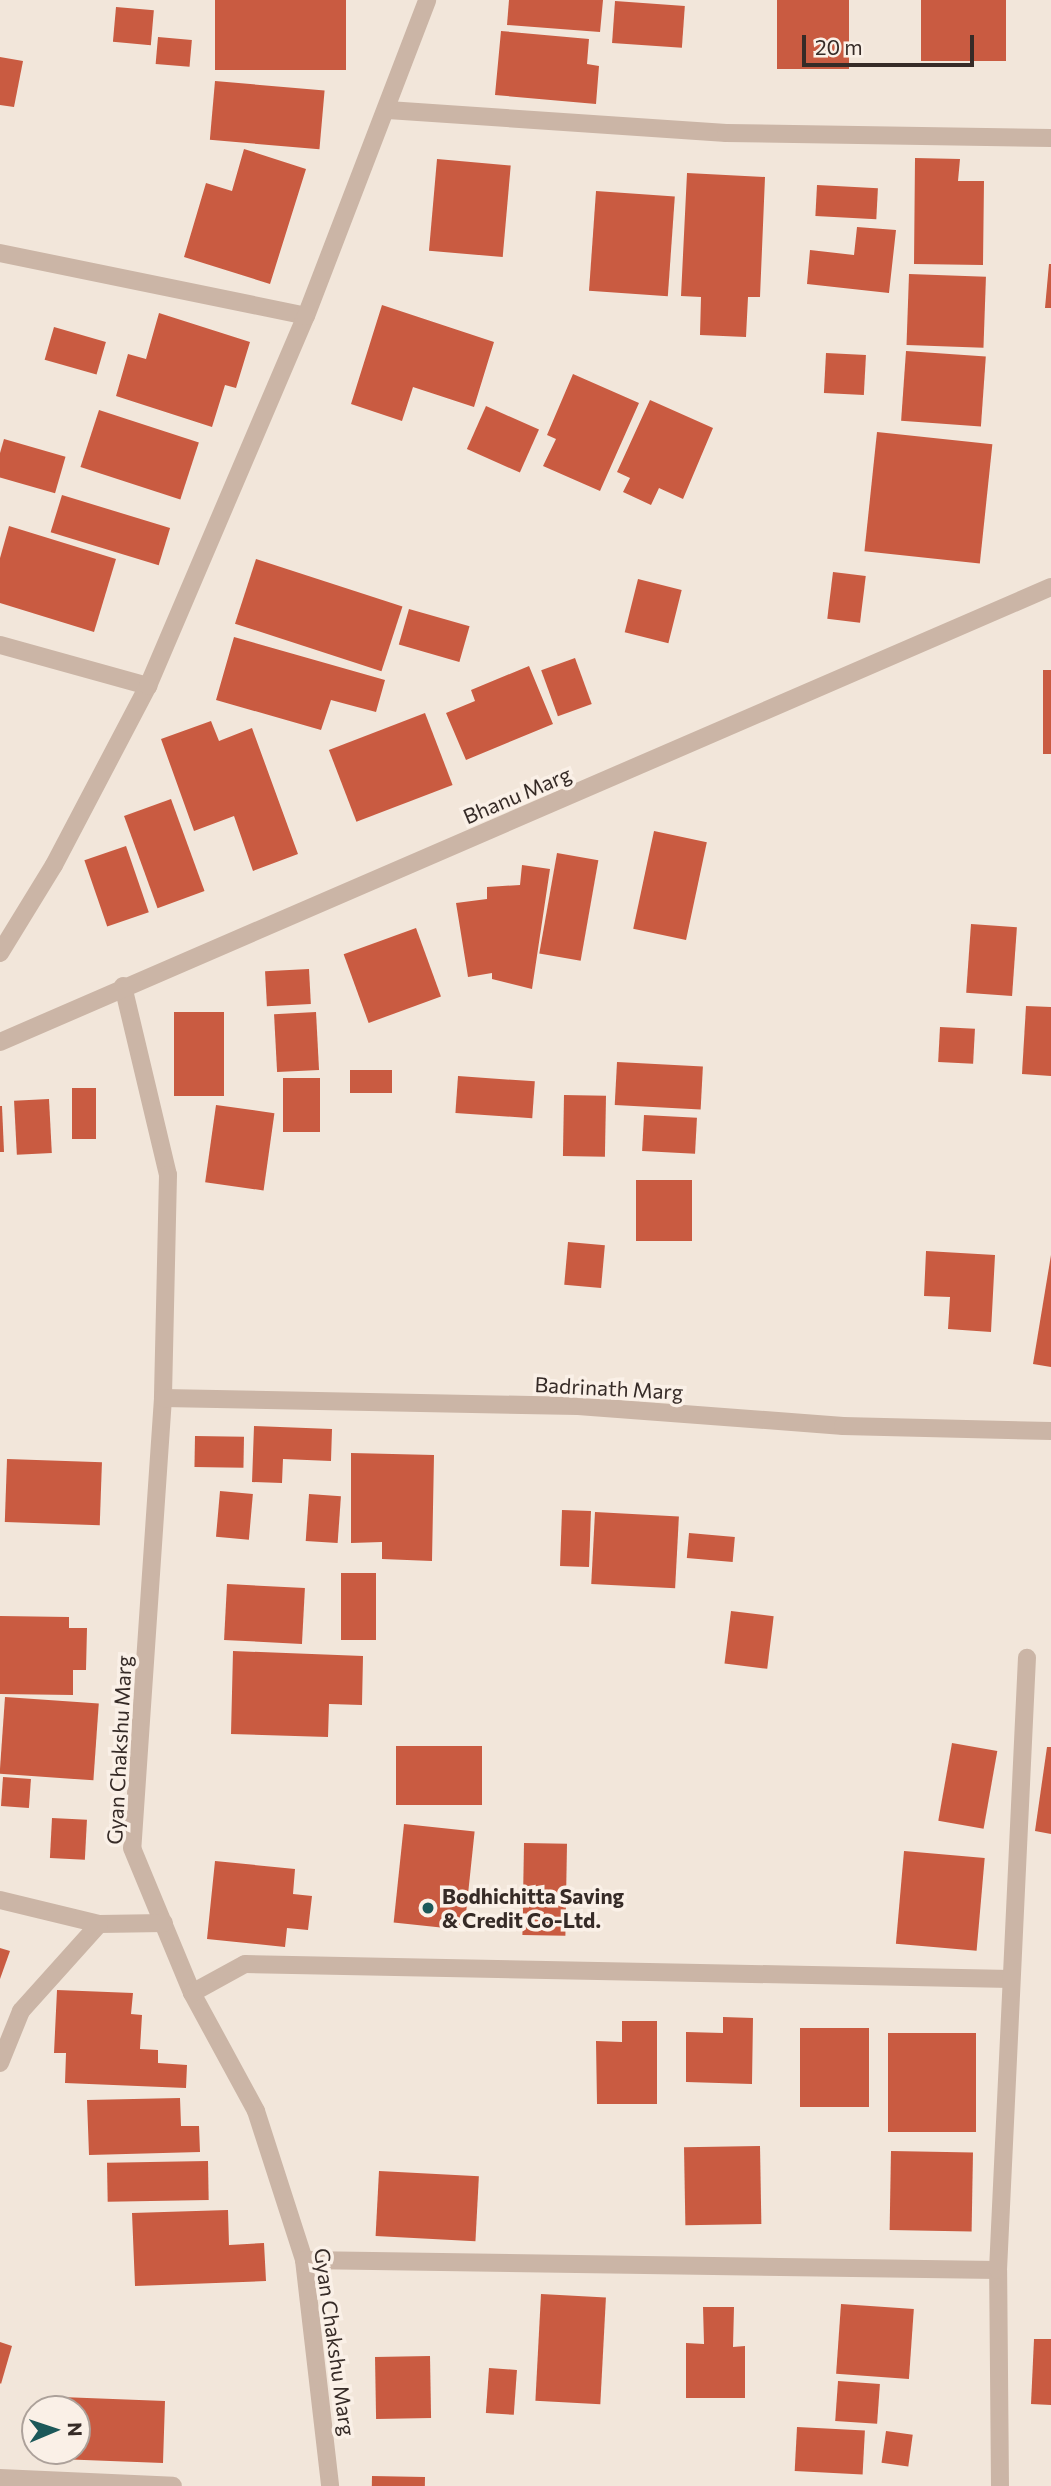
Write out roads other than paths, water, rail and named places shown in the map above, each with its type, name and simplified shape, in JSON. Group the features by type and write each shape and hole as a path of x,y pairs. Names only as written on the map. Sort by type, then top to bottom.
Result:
{"street":[{"path":"0,953 54,865 148,686 306,316 388,110 428,0"},
{"path":"388,110 726,133 1051,138"},
{"path":"0,253 306,316"},
{"name":"Bhanu Marg","path":"0,1042 123,986 1051,587"},
{"path":"0,645 148,686"},
{"name":"Gyan Chakshu Marg","path":"123,986 167,1175 163,1398 132,1848 192,1993 256,2111 304,2260 330,2486"},
{"name":"Badrinath Marg","path":"163,1398 578,1406 843,1426 1051,1431"},
{"path":"1000,2486 998,2270 1027,1658"},
{"path":"0,1900 99,1924 164,1923"},
{"path":"0,2063 21,2011 99,1924"},
{"path":"192,1993 245,1964 1011,1979"},
{"path":"304,2260 998,2270"},
{"path":"0,2478 173,2486"}],"place":[{"name":"Bodhichitta Saving & Credit Co-Ltd.","path":"428,1908"}]}
